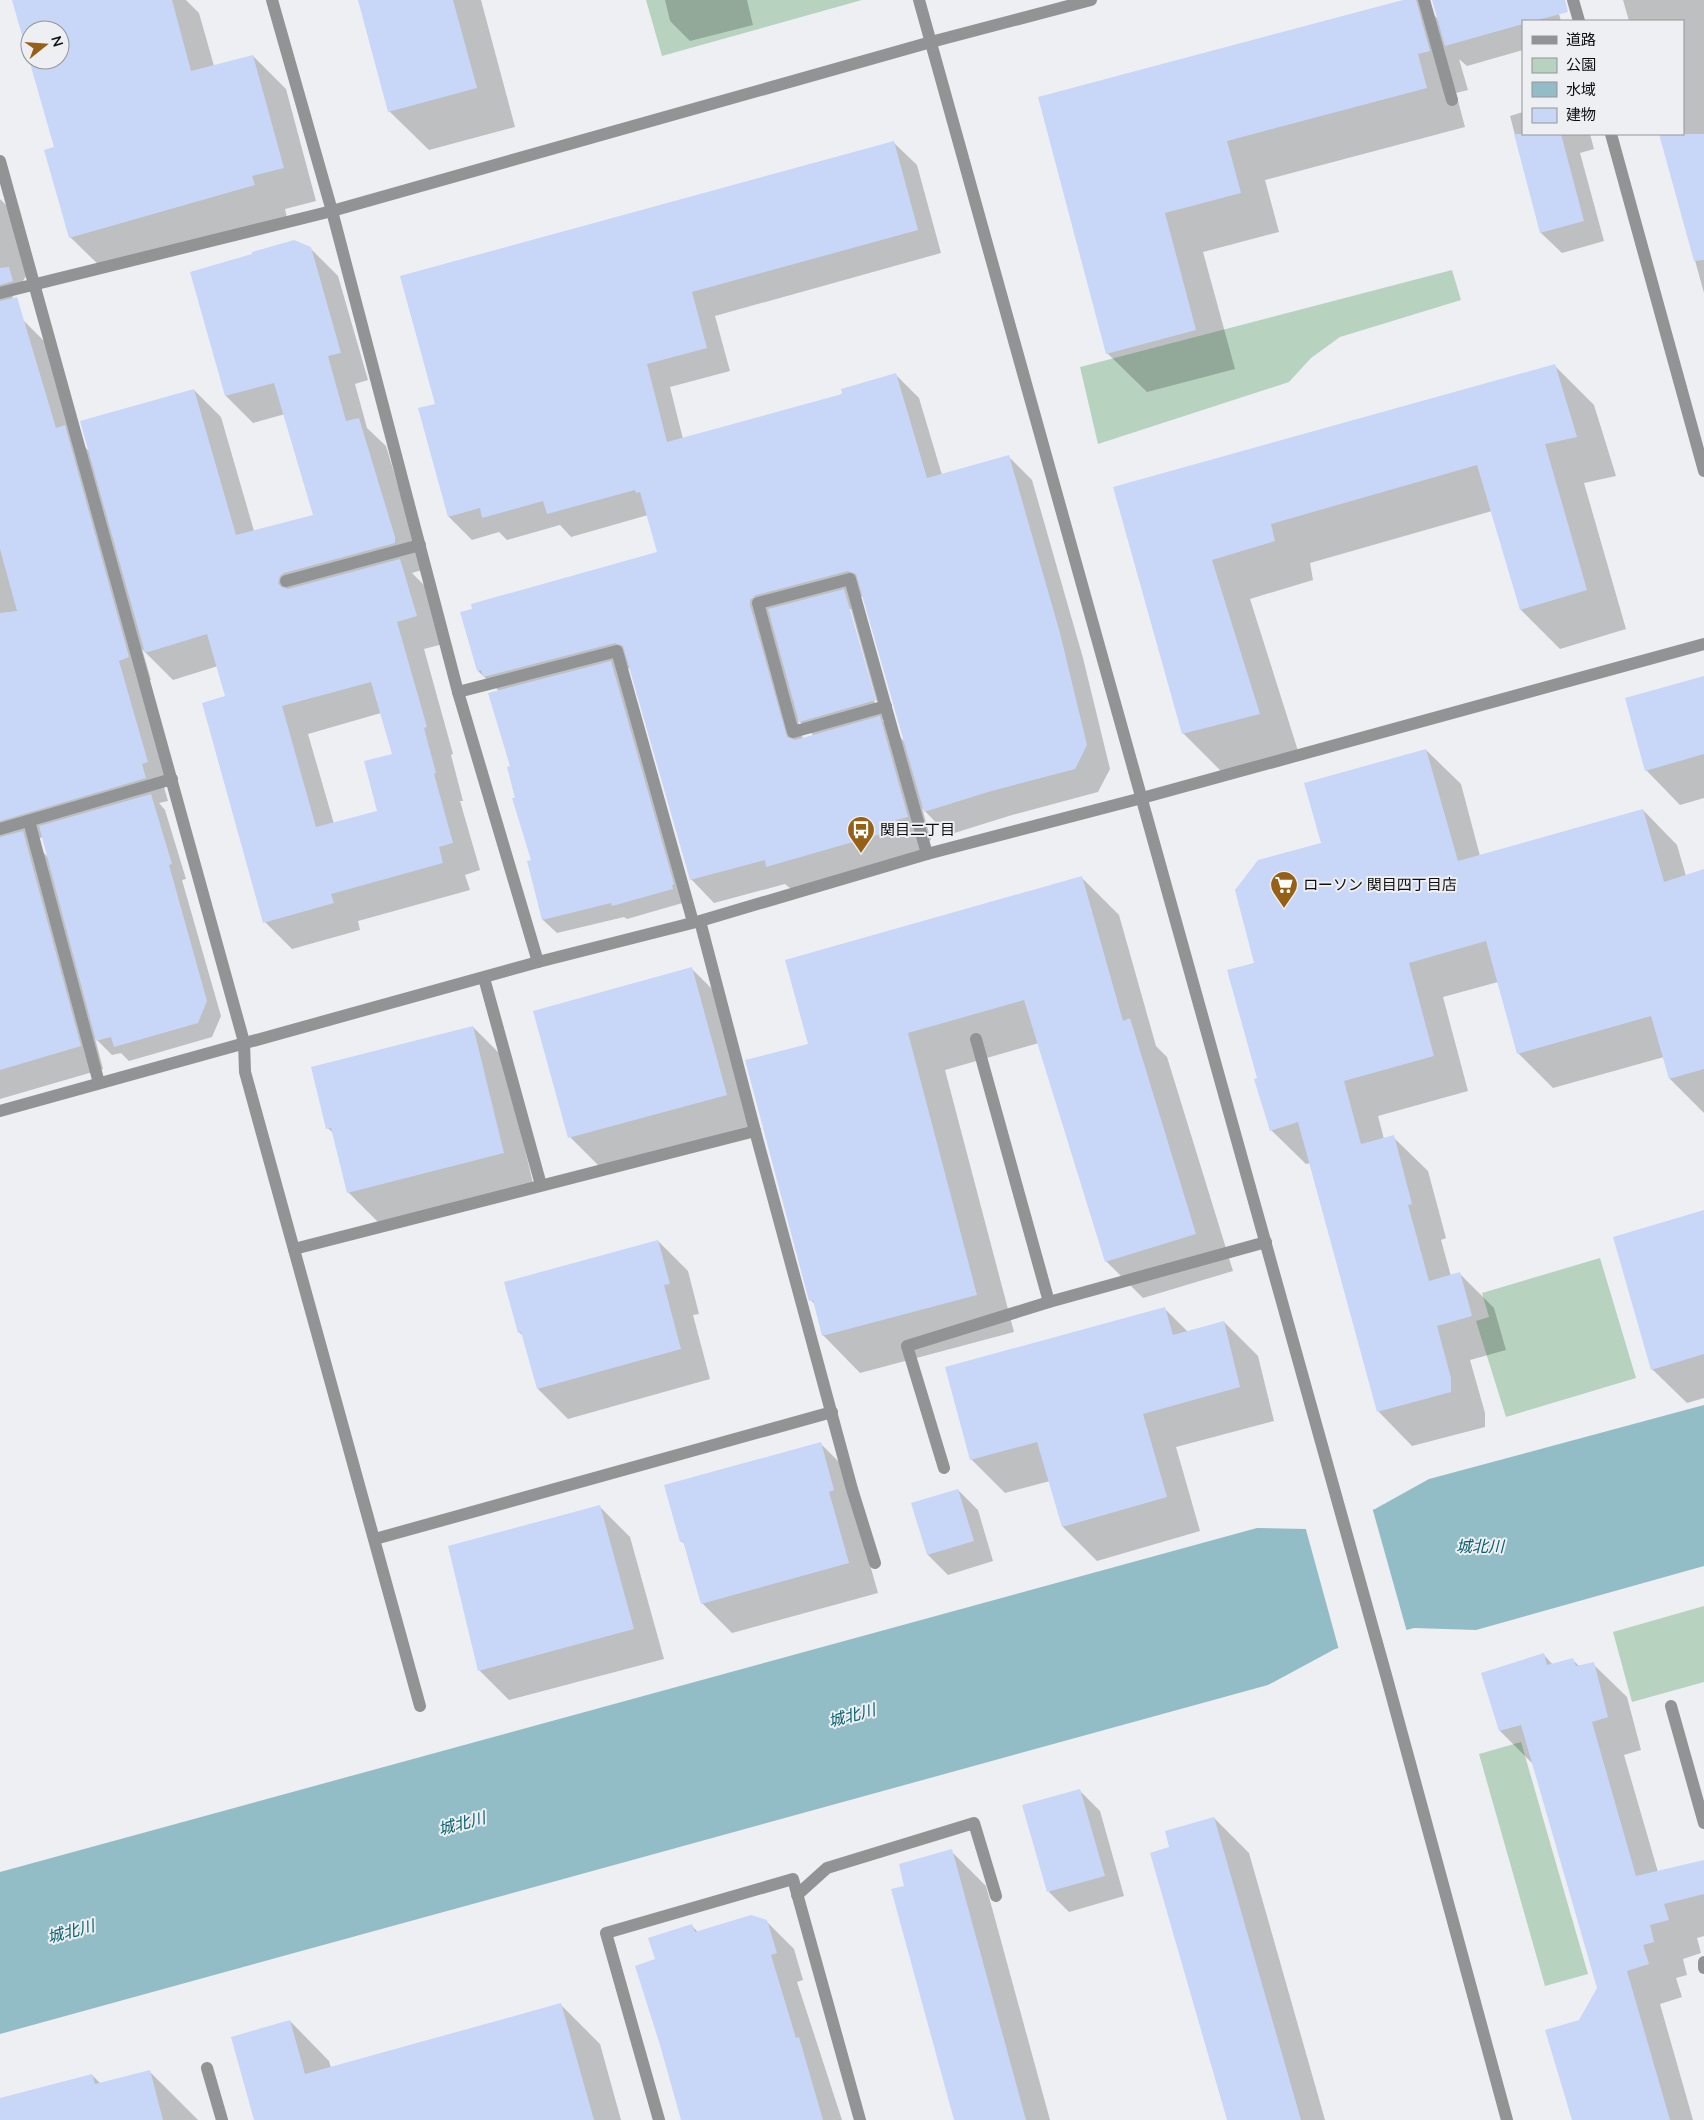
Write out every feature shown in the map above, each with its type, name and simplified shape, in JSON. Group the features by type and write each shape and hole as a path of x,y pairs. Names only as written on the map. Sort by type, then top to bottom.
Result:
{"street":[{"path":"272,0 332,211 458,692 538,962"},
{"path":"920,0 1386,1675 1507,2120"},
{"path":"0,293 33,283 332,211 931,42 1091,0"},
{"path":"1424,0 1452,100"},
{"path":"1573,0 1579,20"},
{"path":"1611,135 1704,470"},
{"path":"0,161 244,1042 245,1072 420,1706"},
{"path":"286,582 420,545"},
{"path":"886,706 793,732 758,603 850,579 886,706 927,854"},
{"path":"0,1111 244,1042 697,921 927,854 1142,798 1704,644"},
{"path":"458,692 617,652 697,921 875,1563"},
{"path":"0,829 172,779"},
{"path":"29,821 100,1082"},
{"path":"484,978 541,1185"},
{"path":"976,1039 1049,1302"},
{"path":"294,1249 755,1131"},
{"path":"944,1468 907,1346 1049,1302 1266,1242"},
{"path":"375,1539 832,1412"},
{"path":"1671,1706 1704,1823"},
{"path":"797,1896 827,1868 974,1823 996,1896"},
{"path":"659,2120 606,1933 793,1880 860,2120"},
{"path":"1704,1962 1704,1968"},
{"path":"207,2068 222,2120"}],"green space":[{"path":"646,0 862,0 662,56"},
{"path":"1452,270 1461,300 1340,337 1311,358 1289,382 1098,444 1080,367"},
{"path":"1600,1258 1636,1378 1506,1417 1476,1321 1489,1317 1482,1293"},
{"path":"1704,1606 1704,1682 1632,1702 1613,1632"},
{"path":"1521,1742 1588,1974 1545,1986 1479,1754"}],"water":[{"name":"城北川","path":"1704,1405 1704,1566 1476,1630 1414,1628 1335,1649 1268,1685 0,2034 0,1872 1257,1528 1305,1529 1375,1509 1429,1479"}],"pier":[{"path":"1372,1507 1407,1632 1339,1650 1305,1526"}],"building":[{"path":"12,0 172,0 191,71 253,55 284,168 252,176 255,185 69,238 44,150 54,147 32,70 70,70 70,20 20,20 20,28"},
{"path":"358,0 453,0 477,88 388,112"},
{"path":"1403,0 1416,0 1430,51 1418,54 1427,88 1227,141 1241,193 1165,213 1196,330 1106,354 1038,97"},
{"path":"1432,0 1565,0 1568,12 1538,20 1522,20 1522,24 1445,46"},
{"path":"1514,134 1561,135 1584,221 1540,233"},
{"path":"1704,134 1704,260 1694,261 1659,135"},
{"path":"894,141 918,230 692,292 707,348 647,364 667,442 842,394 841,389 896,373 927,478 1009,455 1060,633 1087,745 1075,769 988,792 924,812 856,574 848,571 756,595 750,600 750,605 787,737 795,740 880,716 908,817 896,820 898,829 766,867 765,860 690,880 623,646 615,643 483,677 481,670 477,671 460,612 472,609 471,604 657,552 640,492 636,493 635,490 547,514 543,501 482,518 480,508 448,517 418,408 435,404 400,276"},
{"path":"294,240 311,247 341,353 328,356 346,421 359,418 395,537 395,543 284,573 280,576 278,583 281,587 288,589 400,559 417,616 397,622 427,727 424,728 436,773 434,774 453,843 439,847 443,863 331,894 334,903 263,923 202,703 225,696 207,634 145,653 80,421 194,389 236,535 313,515 274,383 225,396 190,272 252,254 252,252","holes":["371,682 392,754 364,761 377,811 316,827 282,706"]},
{"path":"9,267 13,281 0,285 0,268"},
{"path":"17,297 56,428 65,425 129,657 119,661 148,762 142,764 146,778 0,821 0,613 17,611 0,549 0,301"},
{"path":"1555,364 1577,437 1545,444 1587,590 1520,610 1477,465 1271,524 1275,541 1212,560 1260,714 1182,734 1113,487"},
{"path":"844,589 876,700 799,722 768,609"},
{"path":"611,661 674,884 672,885 673,889 612,906 611,903 542,920 527,861 531,860 512,798 515,798 507,767 510,766 488,693"},
{"path":"1704,676 1704,754 1645,771 1625,698"},
{"path":"1426,749 1458,861 1643,809 1664,882 1704,869 1704,1069 1669,1079 1651,1016 1517,1054 1486,941 1409,963 1434,1056 1344,1081 1361,1144 1394,1135 1412,1204 1408,1205 1429,1281 1460,1272 1472,1316 1437,1326 1451,1378 1451,1392 1377,1412 1298,1122 1270,1131 1254,1079 1257,1078 1227,970 1254,963 1235,890 1258,860 1321,843 1304,783"},
{"path":"151,794 172,864 169,865 207,1001 198,1023 114,1047 111,1037 96,1041 39,826"},
{"path":"23,831 81,1046 0,1070 0,837"},
{"path":"1082,876 1123,1021 1130,1018 1196,1234 1105,1262 1024,1000 908,1033 977,1295 822,1336 813,1300 809,1301 745,1060 808,1044 785,960"},
{"path":"692,967 727,1095 568,1138 533,1011"},
{"path":"473,1026 504,1153 347,1193 331,1128 326,1129 311,1067"},
{"path":"1704,1210 1704,1354 1651,1370 1613,1237"},
{"path":"658,1240 670,1284 664,1285 681,1349 537,1389 521,1332 518,1333 504,1282"},
{"path":"1165,1307 1173,1335 1224,1321 1240,1387 1143,1414 1167,1497 1062,1527 1037,1442 970,1460 945,1367"},
{"path":"821,1442 834,1490 829,1492 849,1563 701,1604 683,1541 680,1542 664,1485"},
{"path":"958,1489 974,1541 927,1555 911,1503"},
{"path":"600,1505 634,1629 478,1671 448,1546"},
{"path":"1544,1653 1547,1665 1573,1658 1576,1666 1594,1662 1608,1717 1592,1722 1636,1876 1704,1860 1704,1894 1664,1904 1669,1920 1650,1925 1654,1942 1643,1945 1649,1964 1627,1971 1670,2120 1572,2120 1545,2030 1579,2020 1597,1988 1521,1725 1499,1731 1481,1673"},
{"path":"1080,1789 1105,1876 1047,1892 1022,1805"},
{"path":"1214,1817 1301,2120 1227,2120 1150,1853 1169,1847 1165,1831"},
{"path":"952,1849 1026,2120 954,2120 891,1889 904,1886 899,1864"},
{"path":"751,1915 767,1920 777,1953 771,1955 796,2038 799,2037 823,2120 681,2120 635,1966 655,1959 648,1938 692,1924 695,1932"},
{"path":"561,2003 594,2120 254,2120 231,2037 290,2020 305,2074"},
{"path":"150,2070 163,2120 0,2120 0,2098 92,2074 95,2084"}],"place":[{"name":"関目二丁目","path":"861,854"},
{"name":"ローソン 関目四丁目店","path":"1284,909"}]}
